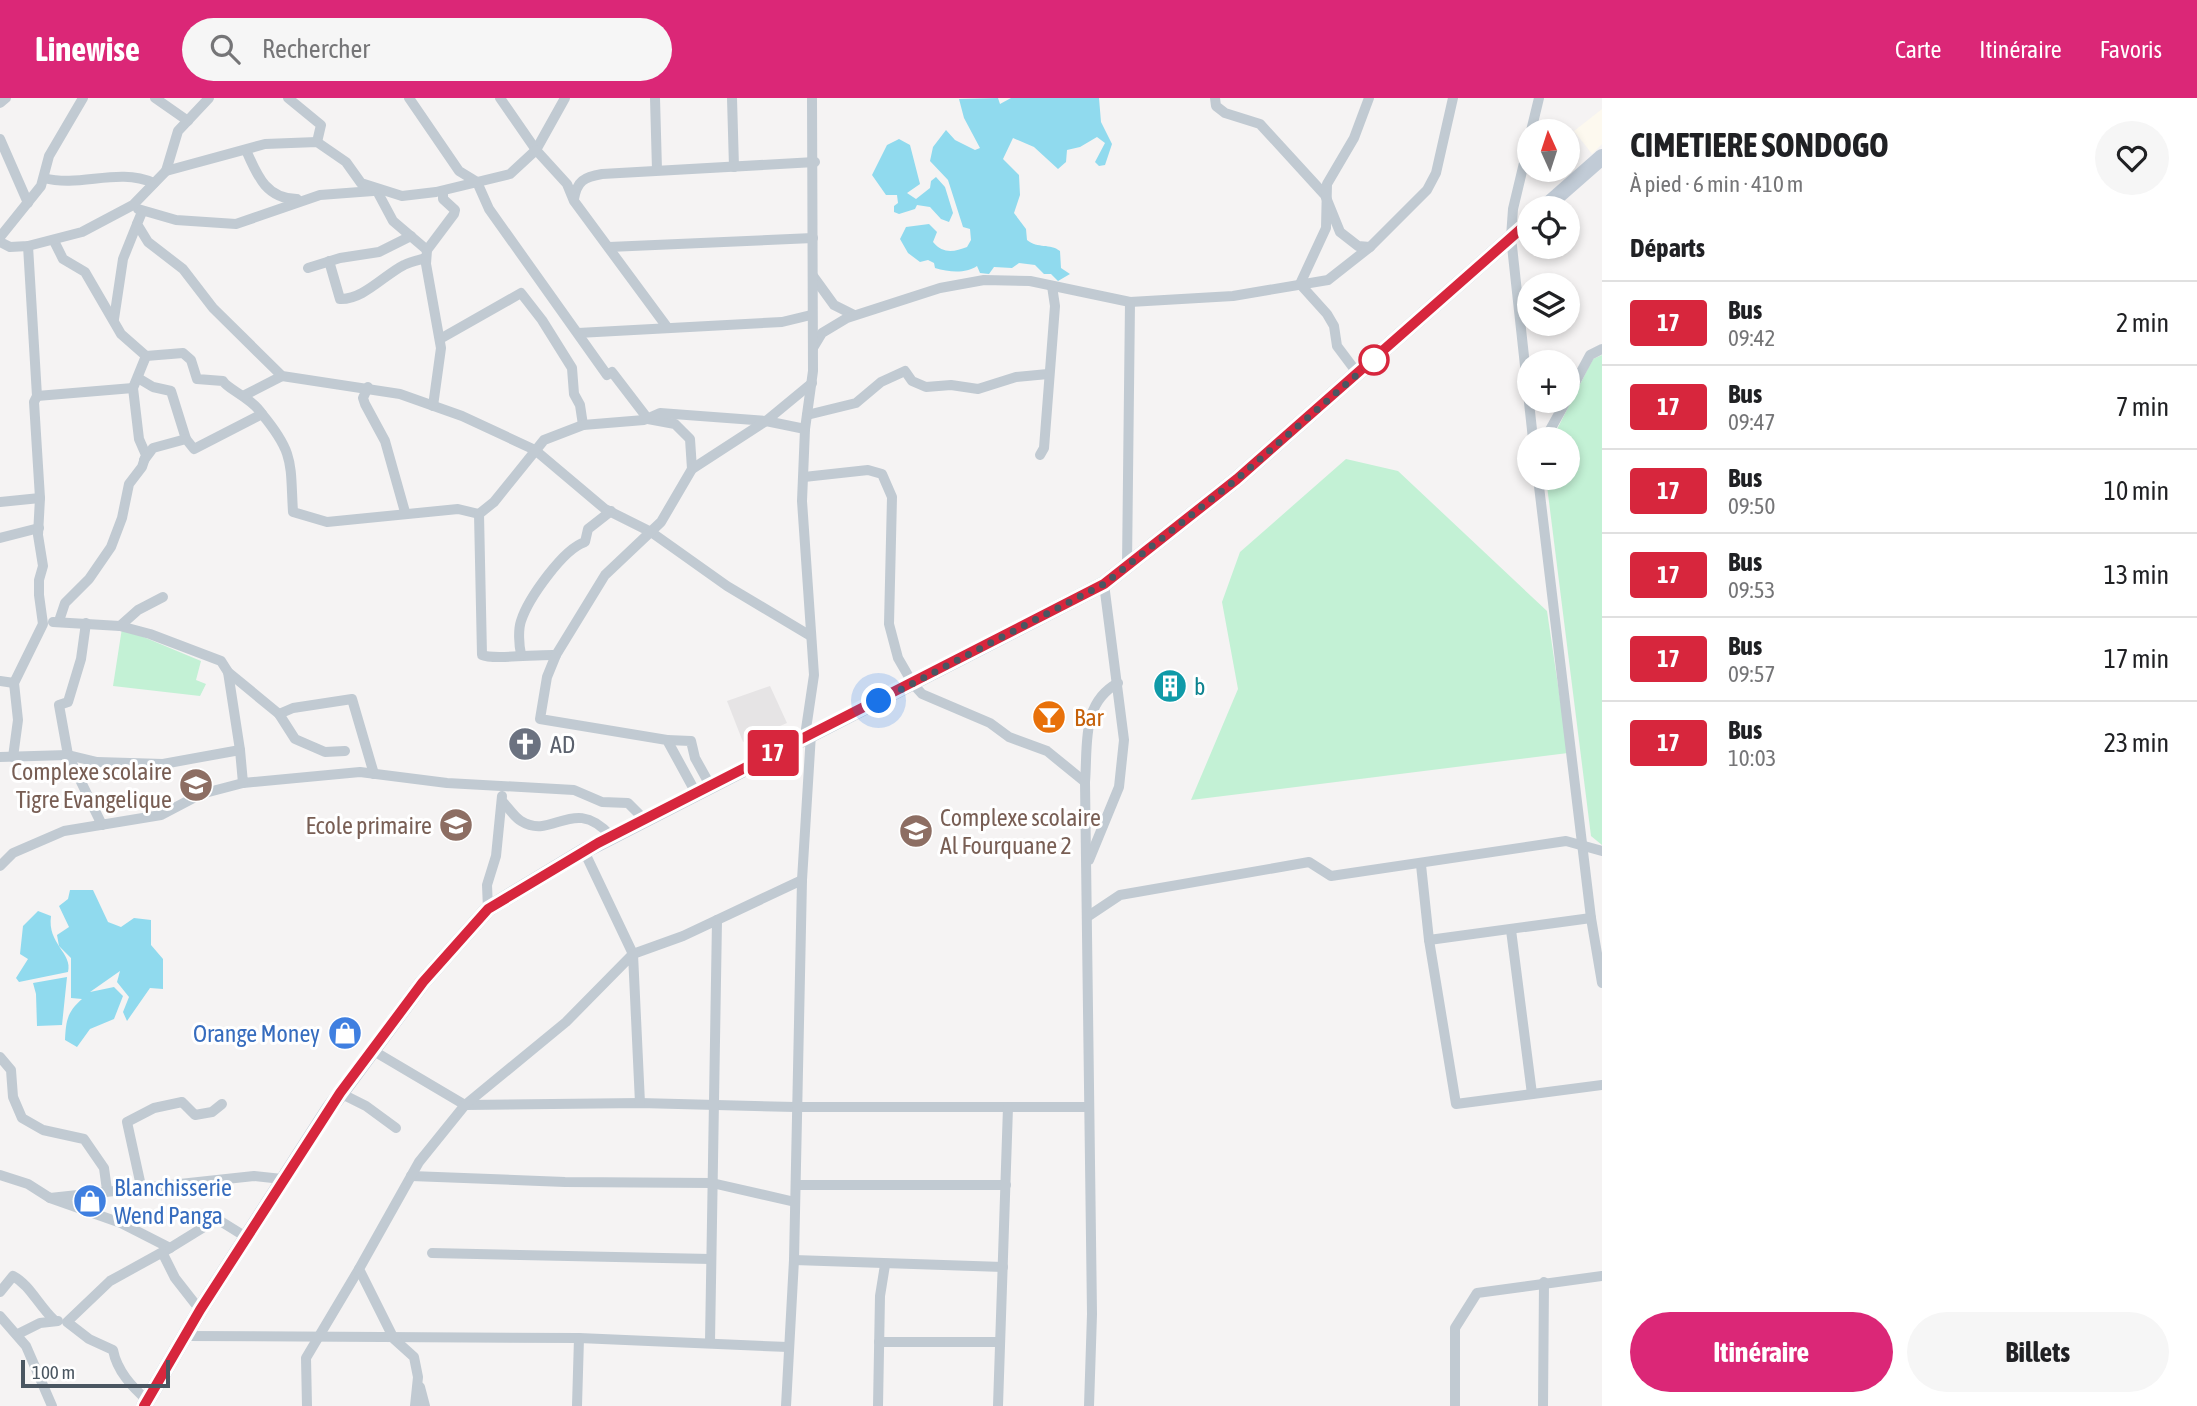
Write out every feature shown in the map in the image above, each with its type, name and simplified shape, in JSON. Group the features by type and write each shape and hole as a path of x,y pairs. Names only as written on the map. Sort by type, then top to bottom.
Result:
{"street":[{"path":"83,98 49,156 44,178 0,239 10,247 54,241 137,209 193,223 236,224 300,200 330,193 380,191"},
{"path":"114,319 123,260 137,224 137,209 154,183 166,171 178,131 209,98"},
{"path":"288,98 321,125 317,142"},
{"path":"409,98 459,171 477,183 489,209 607,375 612,372 648,419"},
{"path":"500,98 536,150 567,184 574,201 667,327"},
{"path":"166,171 265,144 317,142 346,162 361,183 380,191 402,195 443,191 510,174 536,150 565,98"},
{"path":"656,98 657,170"},
{"path":"732,98 734,167"},
{"path":"786,1406 794,1261 795,1107 802,880 811,734 806,729 814,675 814,653 809,635 802,501 805,429 812,383 813,348 811,274 815,162 812,98"},
{"path":"1215,98 1216,106 1225,113 1260,124 1325,195 1339,232 1358,246 1370,247"},
{"path":"1300,284 1326,228 1325,195 1333,170 1354,138 1369,98"},
{"path":"813,348 822,333 854,315 940,288 984,280 1018,279 1130,302 1233,296 1328,280 1370,247 1432,182 1453,98"},
{"path":"1534,119 1539,98"},
{"path":"159,99 188,121"},
{"path":"0,139 28,202"},
{"path":"246,150 263,186 286,199 300,200"},
{"path":"1558,196 1602,157"},
{"path":"574,201 576,187 583,179 602,174 815,162"},
{"path":"44,178 62,183 119,175 154,183"},
{"path":"1519,182 1513,209 1511,237 1532,427"},
{"path":"380,191 386,212 427,254 440,339 433,406"},
{"path":"329,261 340,299 344,300 427,254 454,214 455,210 443,199 443,191"},
{"path":"137,224 148,242 183,270 213,308 282,376"},
{"path":"18,1334 54,1320 67,1322 89,1339 113,1350 116,1365 146,1403 200,1310 282,1179 340,1093 428,976 488,909 584,850 1104,584 1237,479 1517,232"},
{"path":"308,268 329,261 379,252 411,236"},
{"path":"609,247 813,238"},
{"path":"54,241 63,259 85,272 121,334 146,356 183,353 191,360 197,379 202,382 218,379 245,395 281,435 289,457 293,512 327,522 405,512 458,509 479,514"},
{"path":"13,757 18,720 14,683 43,624 39,595 43,566 33,402 37,396 28,246"},
{"path":"811,274 834,304 854,315"},
{"path":"1300,284 1327,314 1334,326 1337,346 1357,374"},
{"path":"440,339 521,293 545,285"},
{"path":"1040,455 1044,448 1055,306 1052,286"},
{"path":"521,293 542,320 572,368 574,394 580,405 583,425"},
{"path":"1127,566 1130,302"},
{"path":"578,333 782,322 811,316"},
{"path":"1580,374 1590,355 1602,349"},
{"path":"59,621 65,603 89,579 111,547 122,518 129,484 146,455 139,439 135,383 146,356"},
{"path":"807,415 856,403 881,382 905,371 912,381 926,387 951,385 978,390 1016,377 1048,374"},
{"path":"245,395 282,376 368,387 400,394 433,406 535,450 605,509 651,532 727,586 809,635"},
{"path":"37,396 135,383 171,391 186,439 194,449 262,414"},
{"path":"703,789 691,741 667,740 540,719 547,677 555,655 605,575 651,532 670,509 692,469 766,421 812,383"},
{"path":"368,387 363,398 385,441 405,512"},
{"path":"648,419 660,413 766,421 805,429"},
{"path":"479,514 494,502 544,440 583,425 648,419 681,428 692,447 692,469"},
{"path":"143,460 153,448 186,439"},
{"path":"804,477 868,470 882,474 892,497 889,624 898,658 922,694 990,723 1009,737 1047,751 1085,782"},
{"path":"1540,490 1591,918 1602,983"},
{"path":"0,502 40,498"},
{"path":"521,654 521,620 540,588 572,548 585,542 588,529 611,511"},
{"path":"479,514 482,655 496,659 521,654 555,655"},
{"path":"0,538 39,528"},
{"path":"1087,866 1119,787 1124,740 1104,584"},
{"path":"120,626 138,610 163,597"},
{"path":"43,624 59,621 120,626 150,634 221,661 228,672 279,714 295,739 325,752 345,751"},
{"path":"86,623 81,659 68,702 59,705 68,755 102,825"},
{"path":"228,672 243,783"},
{"path":"0,681 14,683"},
{"path":"1089,1406 1092,1314 1085,782 1091,713 1101,692 1118,683"},
{"path":"279,714 293,708 352,699 374,774"},
{"path":"667,740 703,789"},
{"path":"0,757 68,755 97,762 163,764 240,750"},
{"path":"0,866 13,853 64,831 161,815 201,794 243,783 328,774 374,774 503,787 575,790 602,802 628,803 645,820"},
{"path":"488,909 486,885 496,856 503,787"},
{"path":"502,801 520,821 541,826 580,816 600,823 611,836"},
{"path":"1087,917 1120,895 1309,862 1331,876 1421,865 1566,841 1602,851"},
{"path":"584,850 633,954 640,1102"},
{"path":"1421,865 1429,940 1456,1104 1602,1085"},
{"path":"307,1406 306,1358 315,1338 359,1269 419,1162 465,1105 566,1022 633,954 717,920 802,880"},
{"path":"1429,940 1591,918"},
{"path":"710,1342 717,920"},
{"path":"1511,930 1532,1094"},
{"path":"372,1050 465,1105 640,1102 795,1107 1089,1107"},
{"path":"0,1057 11,1070 17,1110 29,1124 55,1134 84,1139 104,1168 107,1190"},
{"path":"0,1089 13,1086"},
{"path":"340,1093 366,1106 396,1128"},
{"path":"141,1186 127,1122 154,1108 182,1102 195,1115 212,1112 222,1104"},
{"path":"1007,1107 997,1406 1009,1406"},
{"path":"1,1176 28,1184 50,1198 121,1223 167,1251 175,1278 200,1310"},
{"path":"50,1198 141,1186 254,1176 282,1179"},
{"path":"411,1176 712,1183 795,1202"},
{"path":"796,1185 1006,1185"},
{"path":"67,1322 110,1281 167,1251 216,1219 246,1237"},
{"path":"432,1254 711,1259"},
{"path":"794,1261 1003,1267"},
{"path":"878,1406 880,1296 886,1265"},
{"path":"359,1269 394,1339 414,1357 425,1406"},
{"path":"0,1292 13,1276 29,1287 35,1301 54,1320"},
{"path":"1455,1406 1455,1328 1477,1293 1602,1276"},
{"path":"1543,1406 1544,1282"},
{"path":"0,1316 18,1334 35,1361 52,1406"},
{"path":"186,1336 579,1338 788,1347"},
{"path":"578,1406 579,1338"},
{"path":"879,1342 998,1342"},
{"path":"415,1406 418,1377"}],"shaded area":[{"path":"1602,109 1602,144 1592,154 1580,139 1580,126"},
{"path":"770,686 787,723 743,742 727,701"}],"green space":[{"path":"1602,355 1602,845 1591,836 1548,490 1580,490 1580,427 1558,427 1565,413 1580,413 1580,384 1593,359"},
{"path":"1346,459 1398,471 1547,611 1568,753 1191,800 1238,689 1222,602 1240,552"},
{"path":"122,628 201,661 196,680 206,684 200,696 113,686"}],"water":[{"path":"998,98 1000,104 1011,98 1099,98 1101,122 1112,144 1105,165 1099,166 1095,162 1105,143 1097,137 1080,147 1067,150 1066,162 1058,169 1034,147 1013,138 1003,159 1019,175 1020,195 1014,213 1026,229 1027,240 1060,251 1061,268 1070,274 1058,281 1051,274 1044,274 1035,265 1019,263 1012,268 994,267 989,274 980,273 977,266 957,272 935,268 934,263 928,260 920,262 908,253 900,239 906,227 929,224 937,232 933,242 941,249 953,251 967,247 971,240 970,229 963,227 948,180 930,161 933,147 946,130 955,140 975,150 980,148 964,118 959,99"},
{"path":"899,139 910,145 920,184 907,193 916,199 930,188 931,181 936,177 945,187 953,213 949,222 941,219 930,207 917,205 915,209 899,214 894,212 894,206 898,203 897,195 886,195 872,175 887,145"},
{"path":"70,890 93,890 108,922 121,927 134,918 151,920 151,945 163,959 163,989 150,988 127,1021 123,1012 129,997 117,982 120,971 90,992 114,987 123,996 114,1019 90,1029 77,1047 65,1040 66,1027 70,1013 82,999 71,998 71,958 59,946 57,935 69,927 59,906 68,899"},
{"path":"38,911 51,916 53,934 67,959 68,972 19,982 16,978 28,959 20,954 23,926"},
{"path":"67,977 62,1025 37,1026 33,983"}],"bus line":[{"name":"17","path":"144,1406 282,1179 340,1093 423,982 488,909 584,850 1104,584 1237,479 1517,233"}],"place":[{"name":"b","path":"1170,686"},
{"name":"Bar","path":"1049,717"},
{"name":"AD","path":"525,744"},
{"name":"Complexe scolaire Tigre Evangelique","path":"196,785"},
{"name":"Ecole primaire","path":"456,825"},
{"name":"Complexe scolaire Al Fourquane 2","path":"916,831"},
{"name":"Orange Money","path":"345,1033"},
{"name":"Blanchisserie Wend Panga","path":"90,1201"}],"route":[{"path":"879,701 1104,584 1237,479 1374,360"}]}
